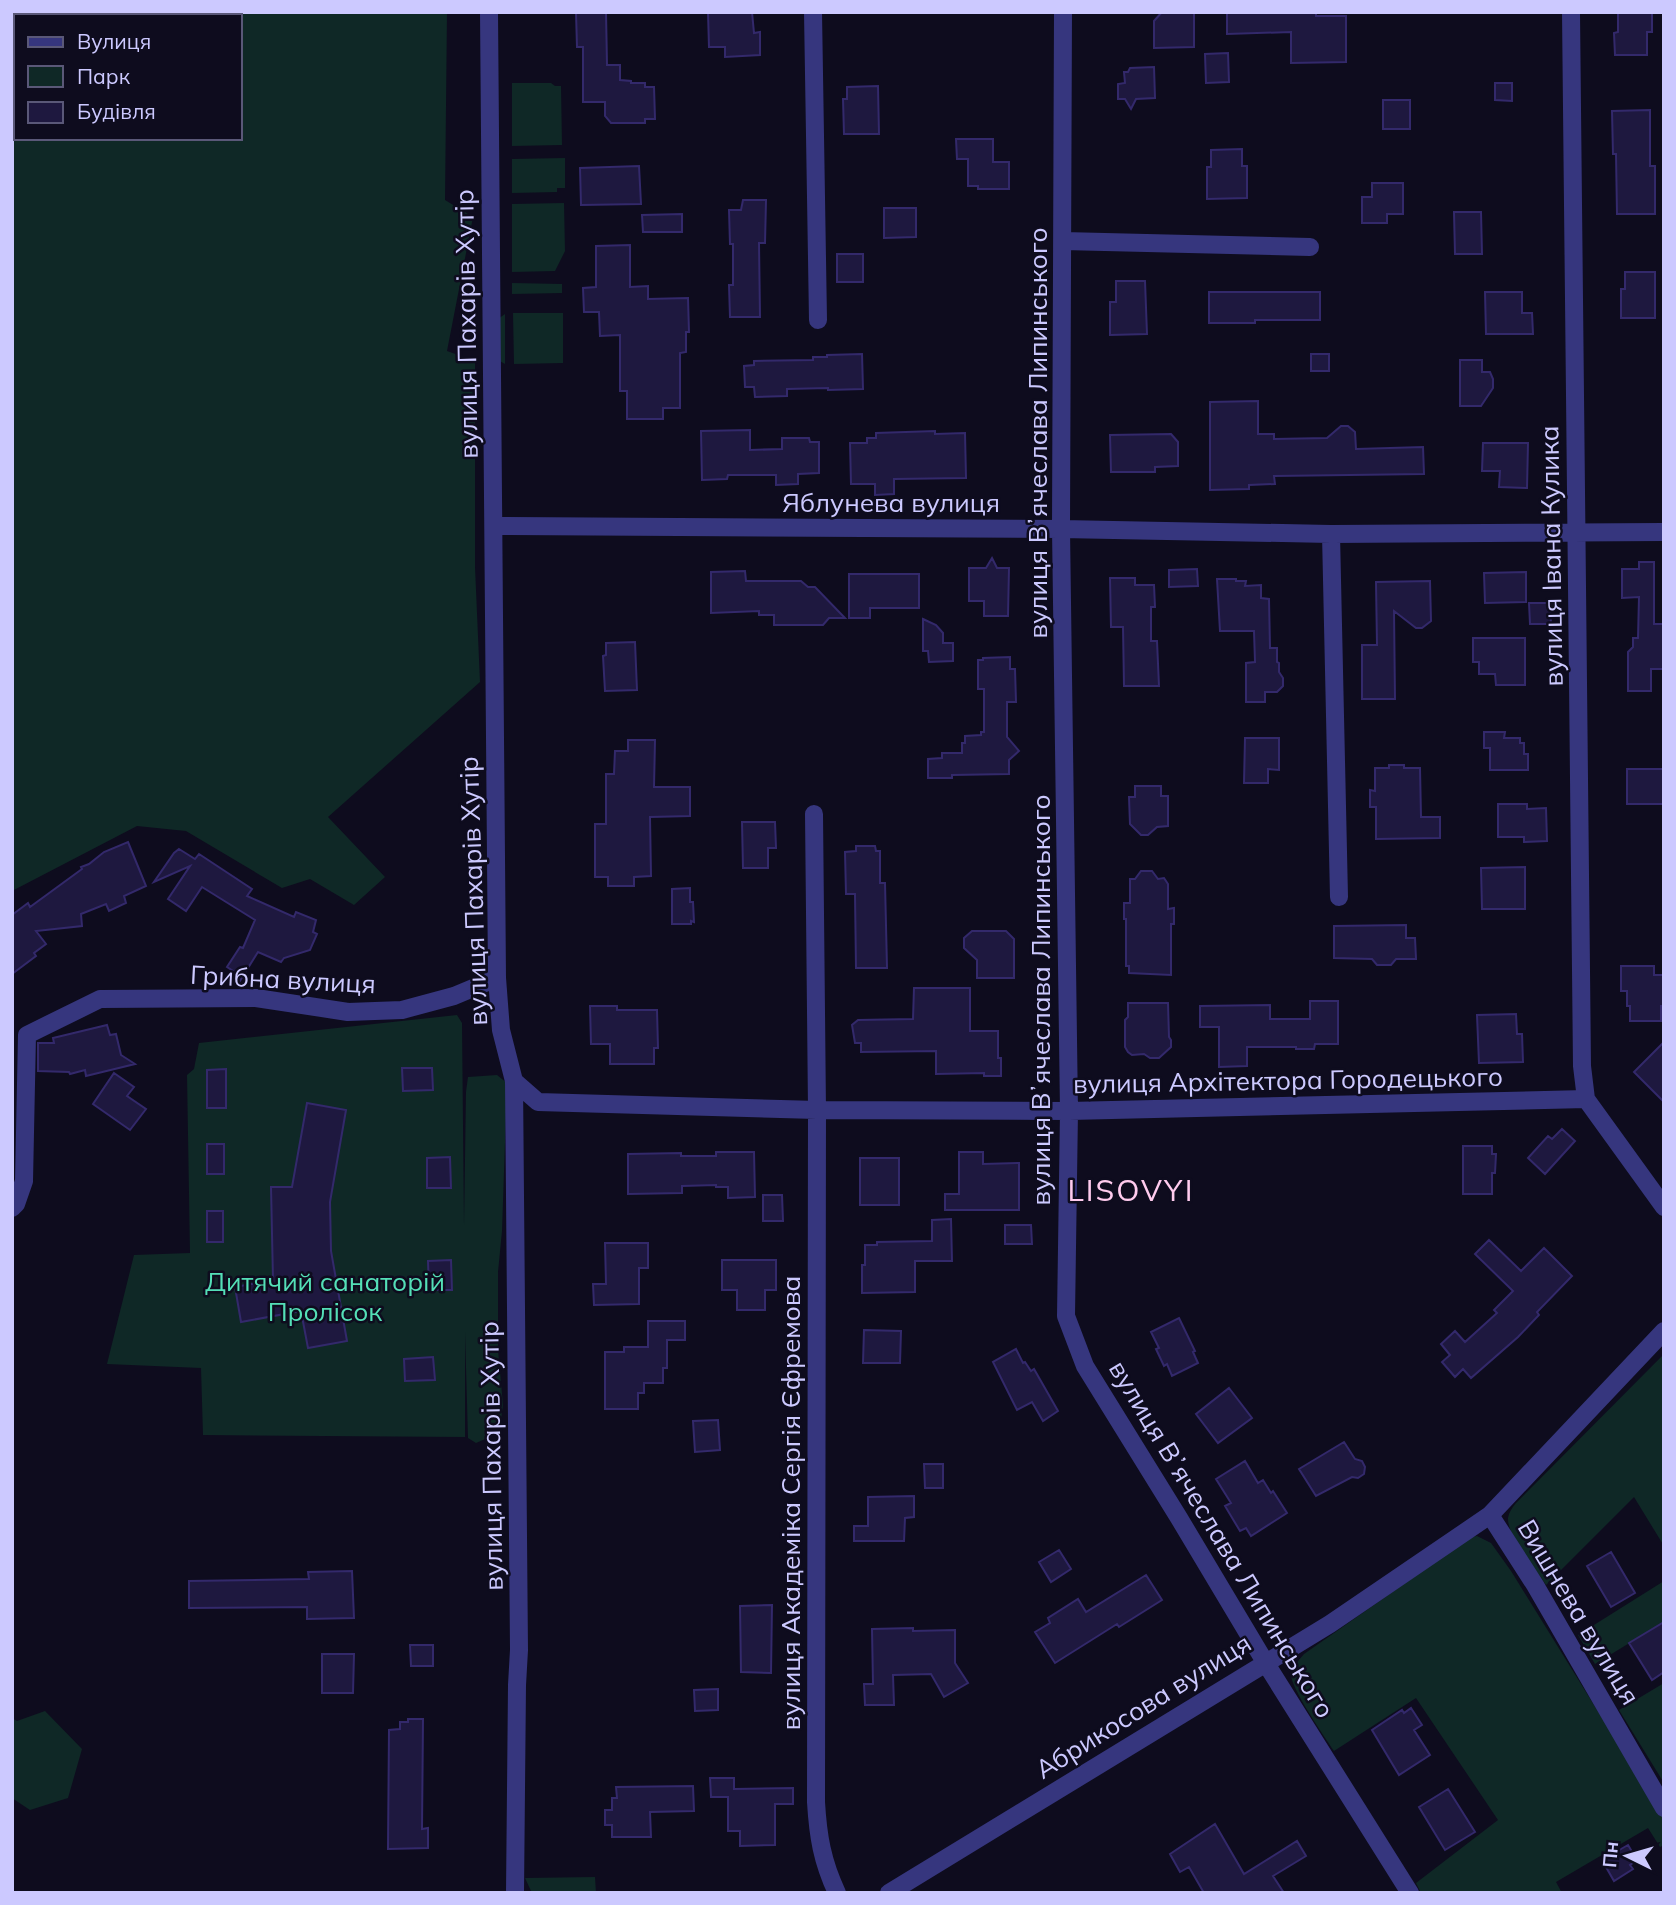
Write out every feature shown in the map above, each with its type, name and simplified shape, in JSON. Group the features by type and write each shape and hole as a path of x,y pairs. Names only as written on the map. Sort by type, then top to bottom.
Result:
{"street":[{"name":"вулиця Пахарів Хутір","path":"489,12 497,978 501,1030 514,1081 519,1637 515,1893"},
{"path":"813,12 818,320"},
{"name":"вулиця Вʼячеслава Липинського","path":"1063,12 1061,529 1069,1111 1066,1316 1085,1366 1180,1518 1265,1662 1410,1893"},
{"name":"вулиця Івана Кулика","path":"1571,12 1582,1066 1586,1099"},
{"path":"1063,241 1310,247"},
{"name":"Яблунева вулиця","path":"494,526 1061,529 1331,534 1664,532"},
{"path":"1331,534 1339,897"},
{"path":"814,814 817,1110"},
{"name":"Грибна вулиця","path":"12,1208 24,1181 19,1036 100,999 256,999 348,1012 402,1010 454,996 497,978"},
{"name":"вулиця Архітектора Городецького","path":"514,1081 538,1102 817,1110 1069,1111 1586,1099"},
{"path":"1586,1099 1664,1207"},
{"name":"вулиця Академіка Сергія Єфремова","path":"817,1110 816,1802 818,1838 828,1875 837,1893"},
{"name":"Абрикосова вулиця","path":"889,1893 1329,1624 1490,1515 1664,1331"},
{"name":"Вишнева вулиця","path":"1490,1515 1535,1585 1664,1808"}],"green space":[{"path":"12,12 447,12 445,200 473,217 447,351 475,361 475,567 480,682 328,817 385,877 354,905 310,879 282,888 186,831 137,826 12,891"},
{"path":"512,83 551,83 561,86 562,145 512,146"},
{"path":"565,158 565,188 557,188 557,192 512,193 512,159"},
{"path":"564,203 565,251 555,271 512,272 512,204"},
{"path":"512,283 562,284 562,293 512,294"},
{"path":"513,313 563,313 563,363 514,364"},
{"path":"505,314 505,364 498,360 498,319"},
{"name":"Дитячий санаторій Пролісок","path":"457,1015 462,1023 464,1225 468,1077 497,1075 507,1083 498,1272 498,1350 503,1405 499,1433 476,1443 468,1438 465,1332 465,1437 203,1435 201,1368 107,1364 134,1255 190,1253 187,1075 194,1069 199,1043"},
{"path":"1664,1354 1664,1546 1634,1497 1546,1585 1512,1534 1508,1518 1510,1512"},
{"path":"1477,1536 1491,1543 1511,1571 1664,1818 1664,1845 1660,1847 1648,1828 1556,1882 1562,1893 1421,1893 1416,1883 1498,1820 1416,1698 1334,1751 1301,1700 1292,1680 1292,1670 1304,1654 1471,1537"},
{"path":"1664,1581 1664,1622 1595,1664 1578,1635"},
{"path":"1664,1683 1664,1783 1619,1710"},
{"path":"45,1711 82,1749 68,1798 30,1810 12,1798 12,1718 17,1721"},
{"path":"595,1877 596,1893 532,1893 525,1878"}],"building":[{"path":"576,12 606,12 607,65 620,65 620,80 645,83 645,87 654,87 655,119 645,119 645,123 611,123 605,116 605,102 583,102 583,47 577,47"},
{"path":"708,12 752,12 754,33 760,32 760,55 725,57 725,47 709,47"},
{"path":"1162,12 1194,12 1194,47 1154,48 1154,21"},
{"path":"1227,12 1316,12 1316,16 1346,16 1346,62 1291,63 1291,32 1227,34"},
{"path":"1618,12 1652,12 1652,32 1647,32 1647,55 1615,55 1614,33 1618,32"},
{"path":"1228,53 1229,82 1206,83 1205,54"},
{"path":"1154,67 1155,98 1136,99 1131,109 1125,99 1118,99 1118,84 1125,83 1124,72 1128,72 1130,68"},
{"path":"1495,83 1512,83 1512,101 1495,100"},
{"path":"878,86 879,134 844,134 843,99 847,99 847,87"},
{"path":"1383,100 1410,100 1410,129 1383,129"},
{"path":"1650,110 1650,166 1655,166 1655,214 1617,214 1612,111"},
{"path":"956,139 993,139 993,162 1009,162 1009,189 978,189 978,186 968,186 968,159 957,159"},
{"path":"1242,149 1242,166 1247,166 1247,198 1207,199 1207,167 1211,167 1211,150"},
{"path":"639,166 641,204 581,205 580,168"},
{"path":"1372,183 1403,183 1403,214 1387,214 1387,223 1362,223 1362,197 1372,197"},
{"path":"743,200 766,200 765,243 759,243 760,317 730,317 729,285 733,285 733,244 730,244 729,210 741,210"},
{"path":"884,208 916,208 916,237 884,238"},
{"path":"1454,212 1481,212 1482,254 1455,254"},
{"path":"682,214 682,232 643,232 642,215"},
{"path":"630,245 630,287 648,286 648,299 688,298 689,332 686,332 686,352 680,353 680,408 663,408 663,419 627,419 627,391 620,391 620,335 600,336 599,312 584,312 583,288 596,287 596,246"},
{"path":"837,254 863,254 863,282 837,282"},
{"path":"1625,272 1655,272 1655,318 1621,318 1621,289 1625,289"},
{"path":"1116,281 1145,281 1147,334 1110,335 1110,302 1116,302"},
{"path":"1209,292 1320,292 1320,320 1209,323"},
{"path":"1485,292 1522,292 1522,313 1532,313 1533,334 1486,334"},
{"path":"862,354 863,389 787,389 787,396 755,397 754,387 745,387 744,366 754,365 754,361 813,360 813,357 827,355"},
{"path":"1311,354 1329,354 1329,371 1311,371"},
{"path":"1460,360 1482,360 1482,372 1490,372 1493,388 1481,406 1460,406"},
{"path":"1258,401 1258,434 1274,434 1274,439 1327,438 1341,426 1348,426 1355,432 1356,449 1423,447 1424,474 1274,476 1275,484 1249,485 1249,489 1210,490 1210,402"},
{"path":"750,430 750,450 782,449 782,438 809,438 810,442 819,442 819,473 798,474 798,484 776,485 776,475 728,475 727,479 702,480 701,431"},
{"path":"935,431 935,434 965,433 966,478 894,479 894,494 875,495 875,484 851,484 850,443 867,443 867,438 876,438 876,433"},
{"path":"1171,434 1178,442 1178,466 1155,467 1155,472 1111,472 1110,435"},
{"path":"1483,443 1528,443 1527,488 1499,487 1500,471 1482,471"},
{"path":"992,558 997,568 1009,568 1008,616 984,616 984,601 969,601 969,568 986,568"},
{"path":"1639,562 1654,562 1654,624 1664,624 1664,669 1651,669 1651,691 1628,691 1628,652 1633,647 1633,638 1638,638 1639,597 1622,598 1622,569 1639,569"},
{"path":"1197,569 1198,586 1169,587 1169,570"},
{"path":"745,571 746,581 801,581 808,587 815,587 845,618 829,618 823,625 774,625 774,615 759,615 759,611 711,613 711,572"},
{"path":"1526,572 1526,602 1485,603 1484,573"},
{"path":"849,574 919,574 919,608 870,608 870,618 849,618"},
{"path":"1110,578 1135,578 1135,585 1154,585 1155,607 1151,607 1151,641 1157,641 1159,686 1124,686 1123,627 1111,627"},
{"path":"1217,579 1246,581 1245,586 1261,585 1261,598 1269,599 1270,648 1277,648 1277,662 1283,686 1277,692 1265,692 1265,702 1246,702 1246,663 1255,662 1254,631 1220,631"},
{"path":"1430,581 1431,621 1422,628 1416,628 1394,611 1395,699 1362,699 1362,645 1377,645 1376,582"},
{"path":"1529,603 1550,603 1551,624 1530,624"},
{"path":"923,619 936,625 943,633 943,643 953,643 953,661 929,662 928,651 923,651"},
{"path":"1473,638 1525,638 1525,685 1496,685 1495,674 1479,674 1479,662 1473,662"},
{"path":"635,642 637,690 605,691 603,656 606,655 606,643"},
{"path":"1010,657 1010,669 1015,669 1016,702 1007,702 1007,737 1019,751 1009,760 1009,774 928,778 928,759 942,758 942,753 962,753 965,736 981,735 981,732 984,732 984,689 978,689 978,660"},
{"path":"1484,732 1505,732 1504,738 1520,738 1520,743 1524,743 1524,754 1528,754 1528,770 1490,770 1490,748 1484,748"},
{"path":"1245,738 1279,738 1279,770 1268,769 1268,783 1244,783"},
{"path":"628,740 655,740 654,787 690,787 690,816 650,817 651,876 634,877 634,886 608,886 608,877 595,877 595,824 606,824 606,774 614,774 615,751 628,751"},
{"path":"1389,765 1420,768 1421,817 1440,817 1440,838 1376,839 1376,807 1370,807 1370,790 1375,791 1375,768 1389,768"},
{"path":"1627,769 1664,769 1664,804 1627,804"},
{"path":"1135,786 1161,786 1161,796 1168,796 1168,826 1157,827 1148,835 1141,835 1130,824 1129,797 1135,797"},
{"path":"1498,804 1527,804 1527,809 1546,808 1547,841 1524,842 1524,837 1498,837"},
{"path":"742,822 775,822 776,848 768,848 768,868 743,868"},
{"path":"128,842 146,886 124,896 126,903 109,911 106,904 81,914 82,926 36,931 46,944 34,953 36,956 12,974 12,915 28,903 30,907 104,852"},
{"path":"856,846 875,846 876,851 880,851 880,883 885,883 887,968 856,968 855,894 846,894 845,852 856,851"},
{"path":"179,849 195,859 199,854 252,889 247,896 294,917 296,912 316,920 313,932 317,934 310,950 284,958 281,962 258,952 238,984 230,979 233,971 227,967 240,947 243,948 255,920 202,887 186,911 168,899 190,866 154,882"},
{"path":"1525,867 1525,909 1482,909 1481,868"},
{"path":"1141,871 1152,871 1158,879 1164,878 1168,884 1168,909 1174,908 1174,924 1171,924 1171,975 1129,973 1129,966 1126,966 1124,903 1130,903 1130,879 1135,879"},
{"path":"690,888 694,922 672,924 672,889"},
{"path":"1406,925 1406,938 1415,938 1416,959 1396,959 1391,965 1377,965 1372,959 1334,958 1334,926"},
{"path":"972,931 1006,931 1014,939 1014,978 977,978 977,960 964,948 964,938"},
{"path":"1621,966 1654,966 1654,975 1664,975 1661,1021 1630,1021 1627,991 1621,991"},
{"path":"914,988 970,988 970,1031 998,1031 1001,1076 984,1076 984,1073 936,1074 936,1051 861,1052 861,1043 855,1043 852,1025 858,1020 913,1019"},
{"path":"1310,1001 1338,1001 1338,1044 1315,1044 1314,1049 1247,1047 1247,1066 1219,1067 1219,1027 1200,1027 1200,1006 1270,1005 1270,1019 1310,1019"},
{"path":"1128,1003 1168,1003 1171,1047 1159,1058 1150,1058 1144,1054 1132,1055 1125,1047"},
{"path":"590,1006 617,1006 617,1010 657,1010 658,1048 654,1048 654,1064 610,1064 610,1044 591,1044"},
{"path":"1516,1014 1517,1034 1522,1034 1523,1062 1479,1063 1477,1015"},
{"path":"107,1025 110,1035 116,1034 121,1055 135,1064 86,1076 85,1070 70,1074 38,1071 38,1043 54,1043 53,1038"},
{"path":"1664,1042 1664,1102 1634,1072"},
{"path":"402,1068 432,1068 433,1090 403,1091"},
{"path":"226,1069 226,1108 207,1108 207,1070"},
{"path":"114,1073 134,1087 127,1096 146,1109 130,1130 93,1104"},
{"path":"307,1103 346,1110 330,1202 331,1251 347,1341 308,1348 301,1311 241,1322 235,1287 273,1280 271,1187 292,1187"},
{"path":"1562,1129 1575,1141 1545,1174 1528,1158 1548,1136 1552,1139"},
{"path":"207,1144 224,1144 224,1174 207,1174"},
{"path":"1463,1146 1492,1146 1492,1154 1496,1154 1492,1194 1463,1194"},
{"path":"716,1152 754,1152 755,1197 728,1198 728,1187 716,1185 682,1186 682,1193 628,1194 628,1154 681,1153 681,1156 716,1156"},
{"path":"959,1152 983,1152 983,1164 1019,1163 1019,1210 945,1210 945,1194 959,1194"},
{"path":"450,1157 451,1188 427,1188 427,1158"},
{"path":"860,1158 899,1158 899,1205 860,1205"},
{"path":"763,1195 782,1195 783,1221 763,1221"},
{"path":"207,1211 223,1211 223,1242 207,1242"},
{"path":"951,1219 952,1261 915,1261 915,1292 862,1293 865,1245 877,1245 877,1242 932,1241 932,1220"},
{"path":"1005,1225 1031,1225 1032,1244 1005,1244"},
{"path":"1489,1240 1521,1271 1544,1248 1572,1276 1537,1312 1539,1315 1518,1337 1471,1378 1463,1369 1455,1377 1442,1362 1450,1355 1441,1344 1455,1331 1465,1342 1497,1313 1494,1310 1513,1291 1475,1254"},
{"path":"605,1243 648,1243 648,1268 639,1268 639,1304 594,1305 593,1284 606,1284"},
{"path":"451,1260 452,1290 429,1290 428,1261"},
{"path":"722,1260 776,1260 776,1290 765,1290 765,1310 737,1310 737,1290 722,1290"},
{"path":"1179,1318 1198,1363 1172,1376 1167,1364 1164,1366 1151,1332"},
{"path":"648,1321 685,1321 685,1340 667,1340 667,1368 663,1368 663,1383 644,1383 644,1393 638,1393 638,1409 605,1409 605,1352 624,1352 624,1347 648,1347"},
{"path":"864,1330 901,1331 900,1363 863,1363"},
{"path":"1016,1349 1023,1363 1025,1362 1031,1371 1034,1369 1058,1411 1043,1421 1032,1402 1017,1410 993,1362"},
{"path":"433,1357 435,1380 405,1381 404,1359"},
{"path":"1229,1388 1252,1418 1218,1443 1196,1414"},
{"path":"718,1420 720,1450 695,1452 693,1421"},
{"path":"1344,1442 1355,1459 1362,1461 1364,1474 1358,1478 1352,1477 1316,1496 1299,1469"},
{"path":"1245,1461 1258,1483 1263,1480 1287,1513 1251,1536 1246,1528 1240,1531 1225,1506 1231,1503 1216,1479"},
{"path":"924,1464 943,1464 943,1488 925,1488"},
{"path":"914,1496 914,1517 905,1518 904,1541 854,1541 854,1526 868,1526 868,1497"},
{"path":"1059,1550 1071,1569 1051,1582 1039,1562"},
{"path":"1611,1552 1635,1593 1611,1607 1587,1566"},
{"path":"352,1571 354,1618 307,1619 307,1607 189,1608 189,1581 309,1579 308,1572"},
{"path":"1146,1575 1162,1600 1119,1627 1117,1624 1055,1663 1035,1632 1050,1623 1048,1618 1078,1599 1086,1612"},
{"path":"772,1605 771,1673 741,1672 740,1606"},
{"path":"1664,1622 1664,1672 1652,1680 1629,1643"},
{"path":"913,1628 913,1631 955,1630 955,1663 968,1683 944,1697 931,1674 893,1675 894,1705 865,1705 864,1684 873,1684 872,1629"},
{"path":"410,1645 433,1645 433,1666 411,1666"},
{"path":"322,1654 354,1654 353,1693 322,1693"},
{"path":"718,1689 718,1710 695,1711 694,1690"},
{"path":"1411,1708 1422,1725 1414,1730 1430,1755 1399,1775 1372,1730 1402,1710 1404,1713"},
{"path":"408,1719 423,1719 422,1829 428,1828 428,1848 388,1849 389,1730 400,1729 400,1722 408,1722"},
{"path":"710,1778 734,1778 734,1789 793,1788 793,1804 775,1804 775,1845 740,1846 740,1831 728,1831 728,1797 711,1797"},
{"path":"693,1786 694,1811 650,1812 651,1837 612,1837 612,1825 605,1825 605,1810 612,1810 612,1798 617,1798 616,1787"},
{"path":"1448,1789 1475,1832 1445,1850 1419,1807"},
{"path":"1215,1824 1244,1874 1297,1841 1306,1856 1273,1876 1284,1893 1204,1893 1189,1867 1180,1872 1170,1854"},
{"path":"1628,1845 1637,1860 1630,1865 1633,1869 1614,1881 1602,1860"}],"district":[{"name":"LISOVYI","path":"1131,1190"}]}
